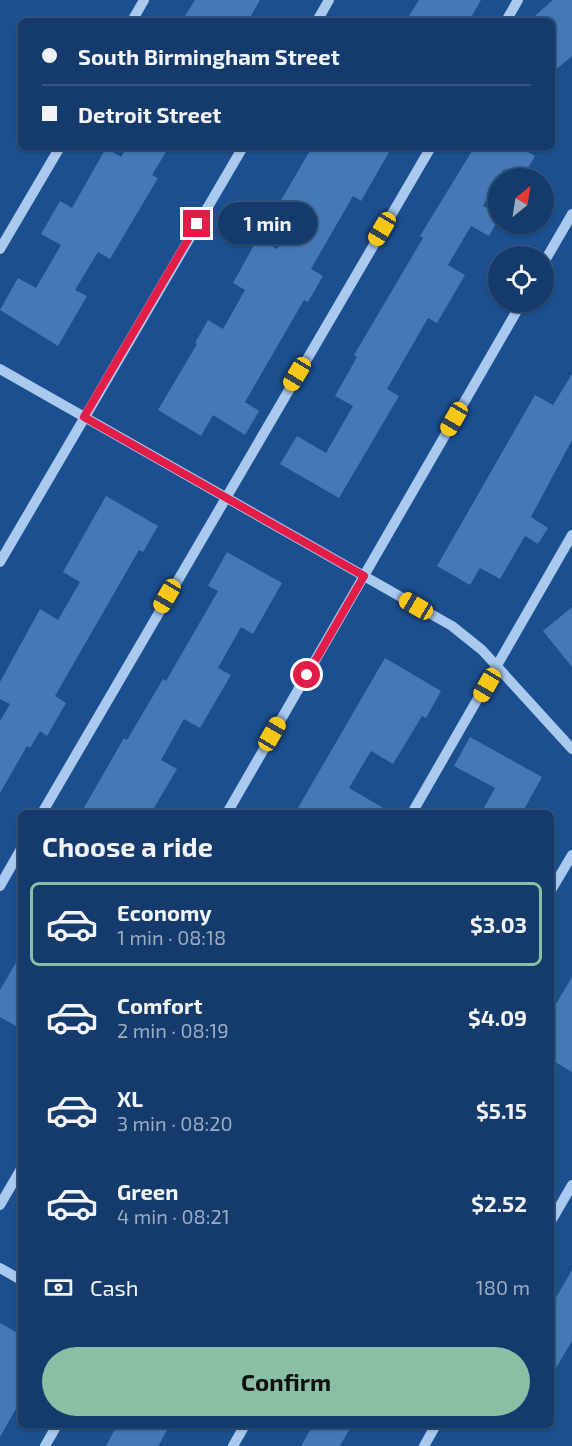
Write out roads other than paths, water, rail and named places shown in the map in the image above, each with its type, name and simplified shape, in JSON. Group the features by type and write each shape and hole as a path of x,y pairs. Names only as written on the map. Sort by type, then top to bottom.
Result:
{"street":[{"path":"134,18 144,0"},
{"path":"319,18 329,0"},
{"path":"508,18 518,0"},
{"path":"0,249 58,150"},
{"path":"0,561 241,150"},
{"path":"44,810 224,497 429,150"},
{"path":"553,246 572,214"},
{"path":"228,810 516,312"},
{"path":"0,369 452,626 497,666 572,749"},
{"path":"414,810 572,535"},
{"path":"0,886 18,854"},
{"path":"554,885 572,855"},
{"path":"0,1205 18,1174"},
{"path":"554,1216 572,1185"},
{"path":"0,1268 18,1278"},
{"path":"45,1446 55,1428"},
{"path":"233,1446 243,1428"},
{"path":"424,1446 434,1428"}]}
